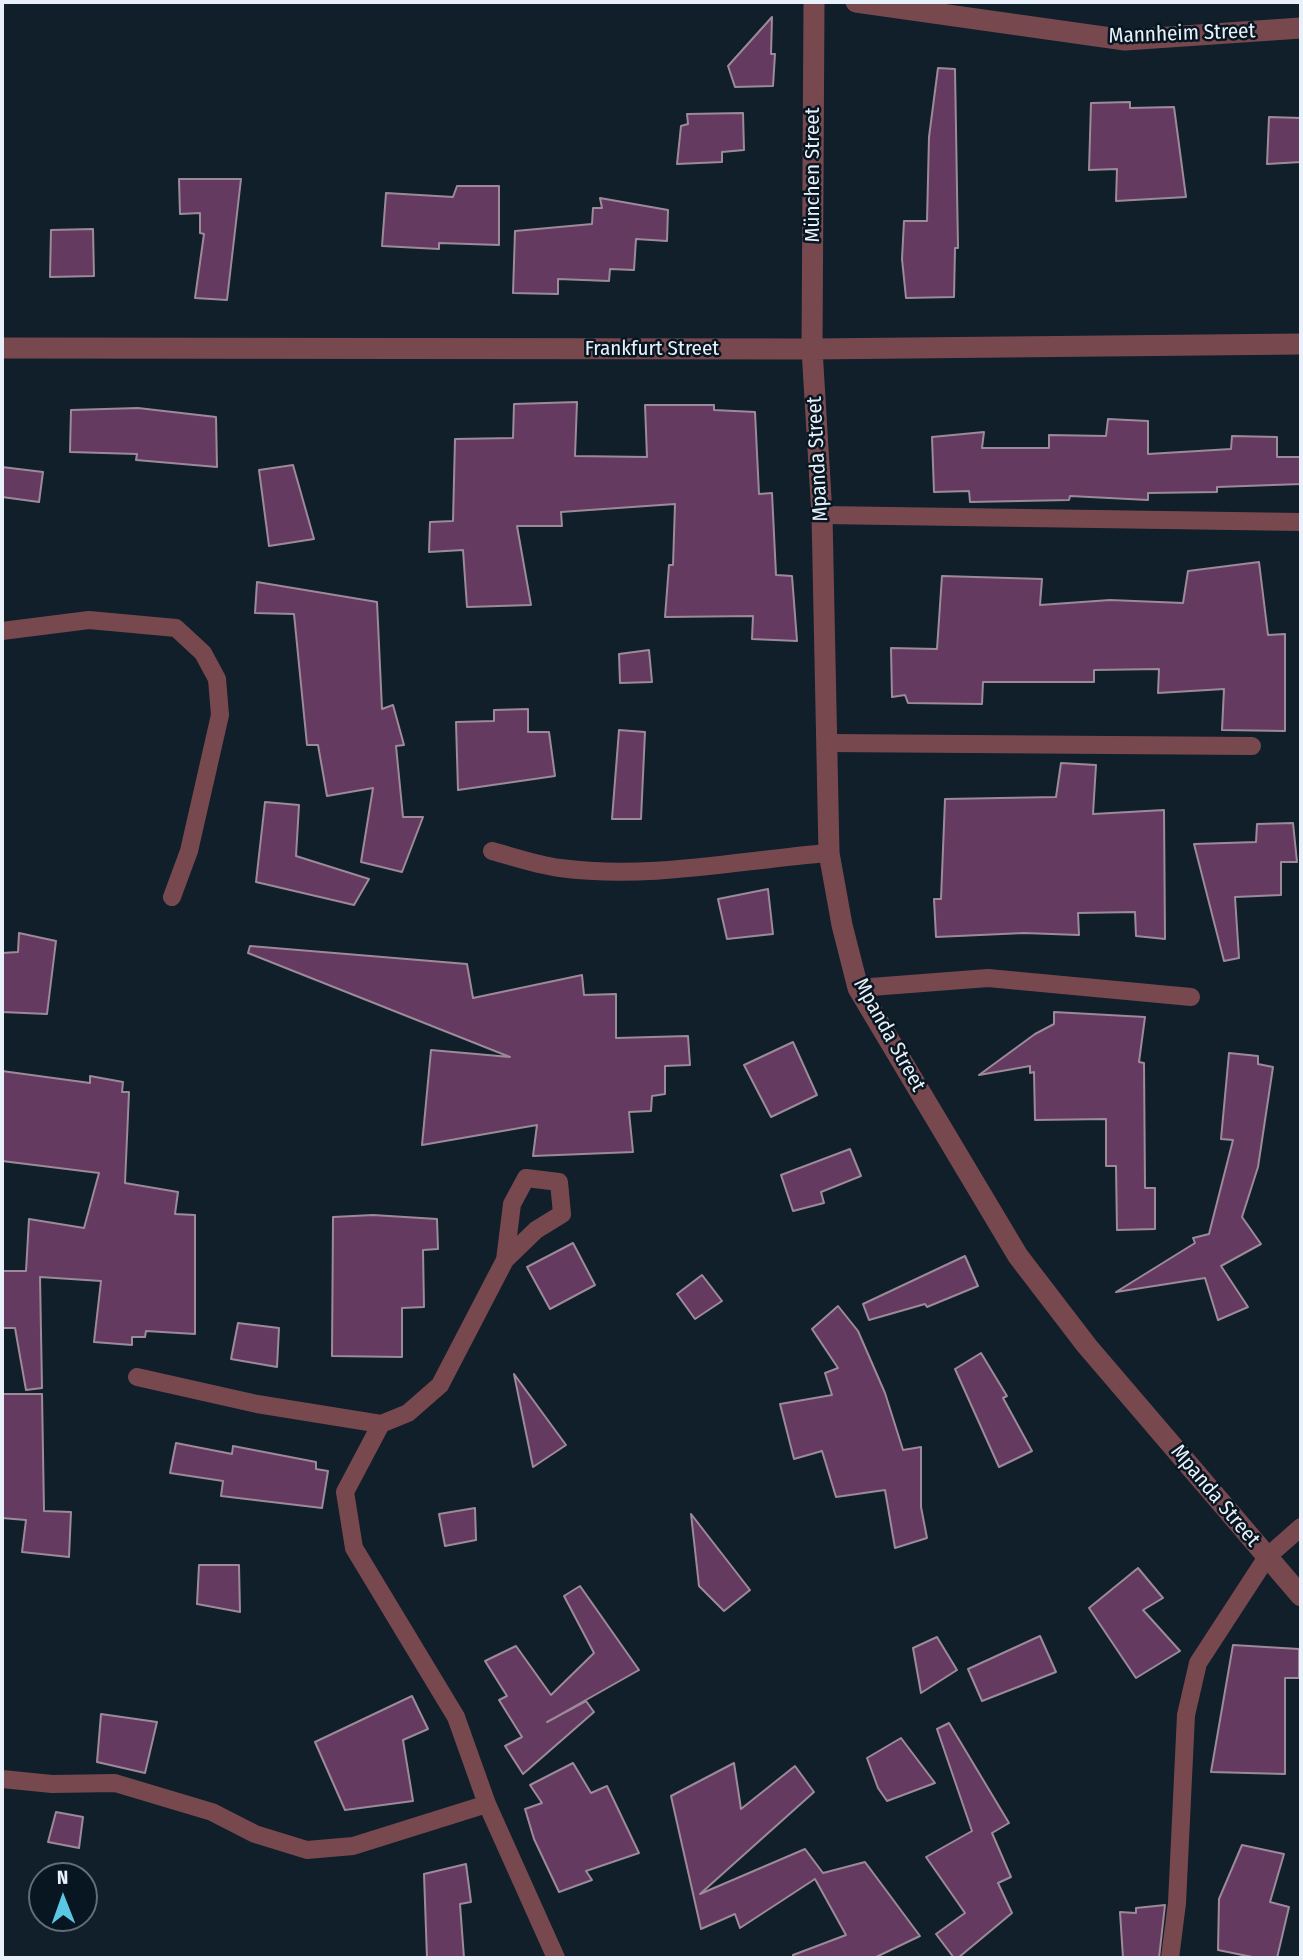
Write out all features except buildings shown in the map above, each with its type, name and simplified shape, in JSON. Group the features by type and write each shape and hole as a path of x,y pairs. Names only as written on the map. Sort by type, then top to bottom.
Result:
{"street":[{"name":"München Street","path":"812,349 814,2"},
{"name":"Mannheim Street","path":"856,2 1125,40 1301,28"},
{"name":"Frankfurt Street","path":"2,348 812,349 1301,344"},
{"name":"Mpanda Street","path":"812,349 822,516 829,853 842,925 858,988 1018,1256 1087,1346 1301,1596"}],"lane":[{"path":"822,516 1301,522"},
{"path":"2,631 89,620 176,628 203,653 217,679 220,715 189,851 172,897"},
{"path":"827,743 1252,746"},
{"path":"492,851 559,868 622,871 734,865 829,853"},
{"path":"858,988 988,978 1191,997"},
{"path":"137,1377 257,1404 381,1424 408,1413 440,1385 505,1261 536,1230 562,1214 559,1182 526,1178 512,1205 505,1261"},
{"path":"381,1424 345,1492 354,1548 456,1717 487,1804 556,1958"},
{"path":"1170,1958 1177,1903 1186,1715 1198,1663 1267,1557 1301,1527"},
{"path":"2,1779 52,1784 115,1783 212,1812 255,1834 307,1850 353,1846 403,1828 487,1804"}]}
